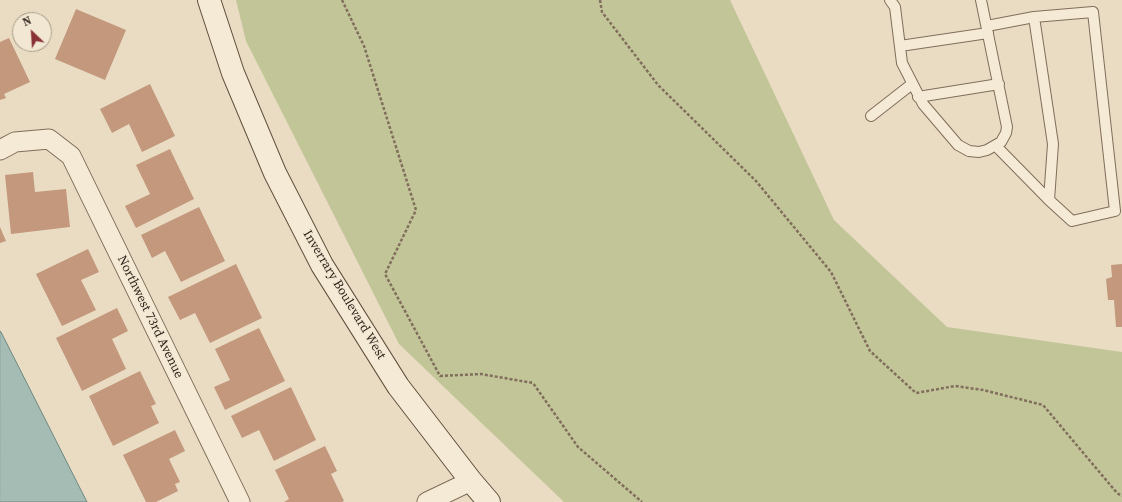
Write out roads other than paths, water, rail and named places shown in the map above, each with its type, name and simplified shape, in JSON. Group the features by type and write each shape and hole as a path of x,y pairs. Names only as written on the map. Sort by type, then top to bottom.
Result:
{"street":[{"name":"Inverrary Boulevard West","path":"210,0 233,73 275,172 322,265 398,386 471,481 489,502"},
{"name":"Northwest 73rd Avenue","path":"0,150 15,142 49,139 71,156 240,502"},
{"path":"427,502 471,481"}],"lane":[{"path":"890,0 895,7 902,63 918,97 958,145 969,150 979,152 996,146 1001,142 1004,138 1007,127 981,0"},
{"path":"900,46 987,30 1034,17 1093,12 1116,211 1072,221 1049,200 996,146"},
{"path":"1034,17 1053,144 1049,200"},
{"path":"871,116 912,84"},
{"path":"918,97 999,84"}],"water":[{"path":"0,331 1,332 87,502 0,502"}]}
